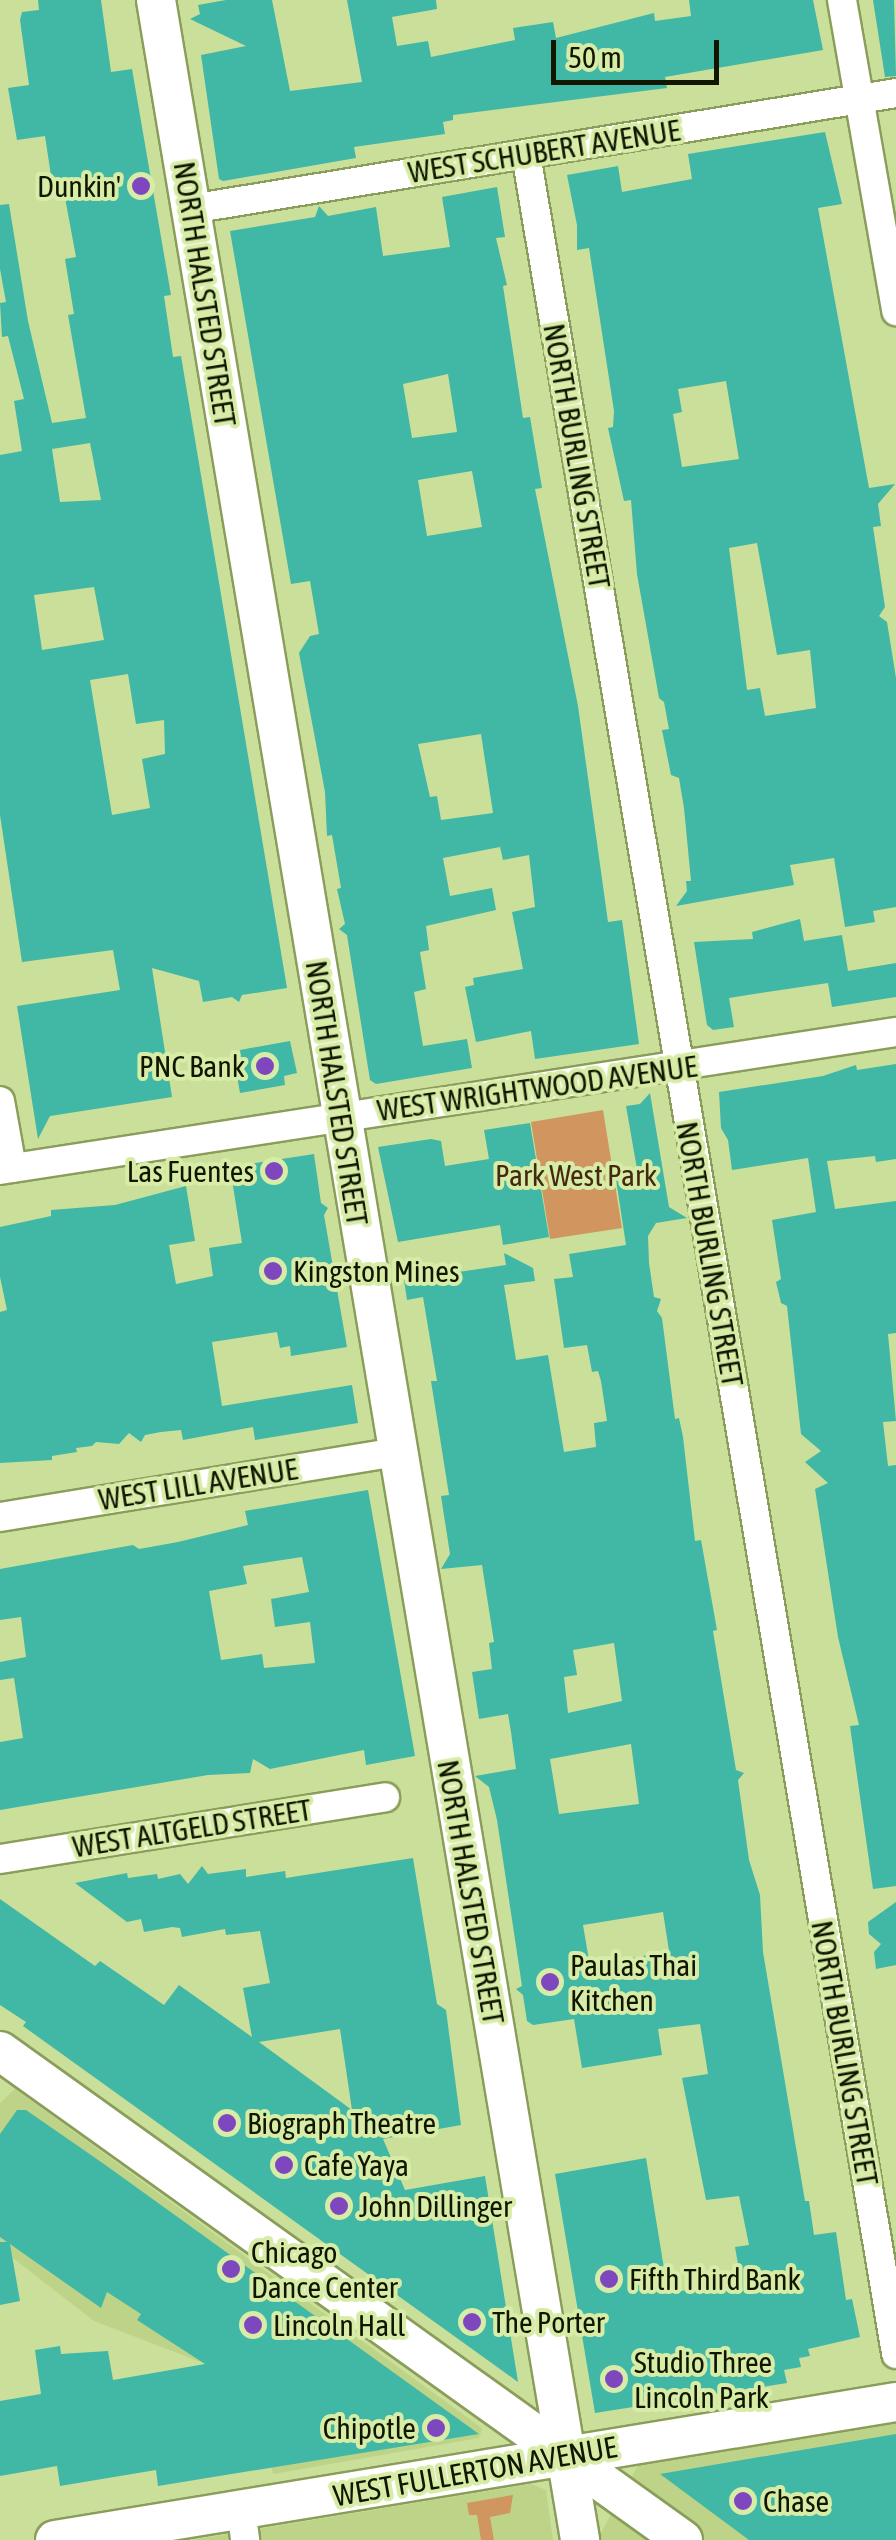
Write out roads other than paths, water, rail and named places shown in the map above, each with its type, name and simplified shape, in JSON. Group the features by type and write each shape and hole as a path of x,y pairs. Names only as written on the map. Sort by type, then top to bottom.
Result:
{"main road":[{"name":"NORTH HALSTED STREET","path":"156,0 580,2540"},
{"path":"4,2062 682,2540"},
{"name":"WEST FULLERTON AVENUE","path":"55,2540 243,2525 565,2455 896,2402"}],"street":[{"path":"842,0 896,310"},
{"name":"WEST SCHUBERT AVENUE","path":"191,209 896,92"},
{"name":"NORTH BURLING STREET","path":"526,154 896,2354"},
{"name":"WEST WRIGHTWOOD AVENUE","path":"6,1169 896,1032"},
{"path":"0,1101 6,1169"},
{"name":"WEST LILL AVENUE","path":"0,1517 397,1452"},
{"name":"WEST ALTGELD STREET","path":"0,1860 385,1797"}],"place":[{"name":"Dunkin'","path":"141,186"},
{"name":"PNC Bank","path":"265,1066"},
{"name":"Las Fuentes","path":"274,1171"},
{"name":"Kingston Mines","path":"273,1271"},
{"name":"Paulas Thai Kitchen","path":"550,1982"},
{"name":"Biograph Theatre","path":"227,2123"},
{"name":"Cafe Yaya","path":"284,2165"},
{"name":"John Dillinger","path":"339,2206"},
{"name":"Chicago Dance Center","path":"231,2269"},
{"name":"Fifth Third Bank","path":"609,2279"},
{"name":"The Porter","path":"472,2322"},
{"name":"Lincoln Hall","path":"253,2325"},
{"name":"Studio Three Lincoln Park","path":"614,2379"},
{"name":"Chipotle","path":"436,2428"},
{"name":"Chase","path":"743,2501"}],"park label":[{"name":"Park West Park","path":"576,1175"}]}
